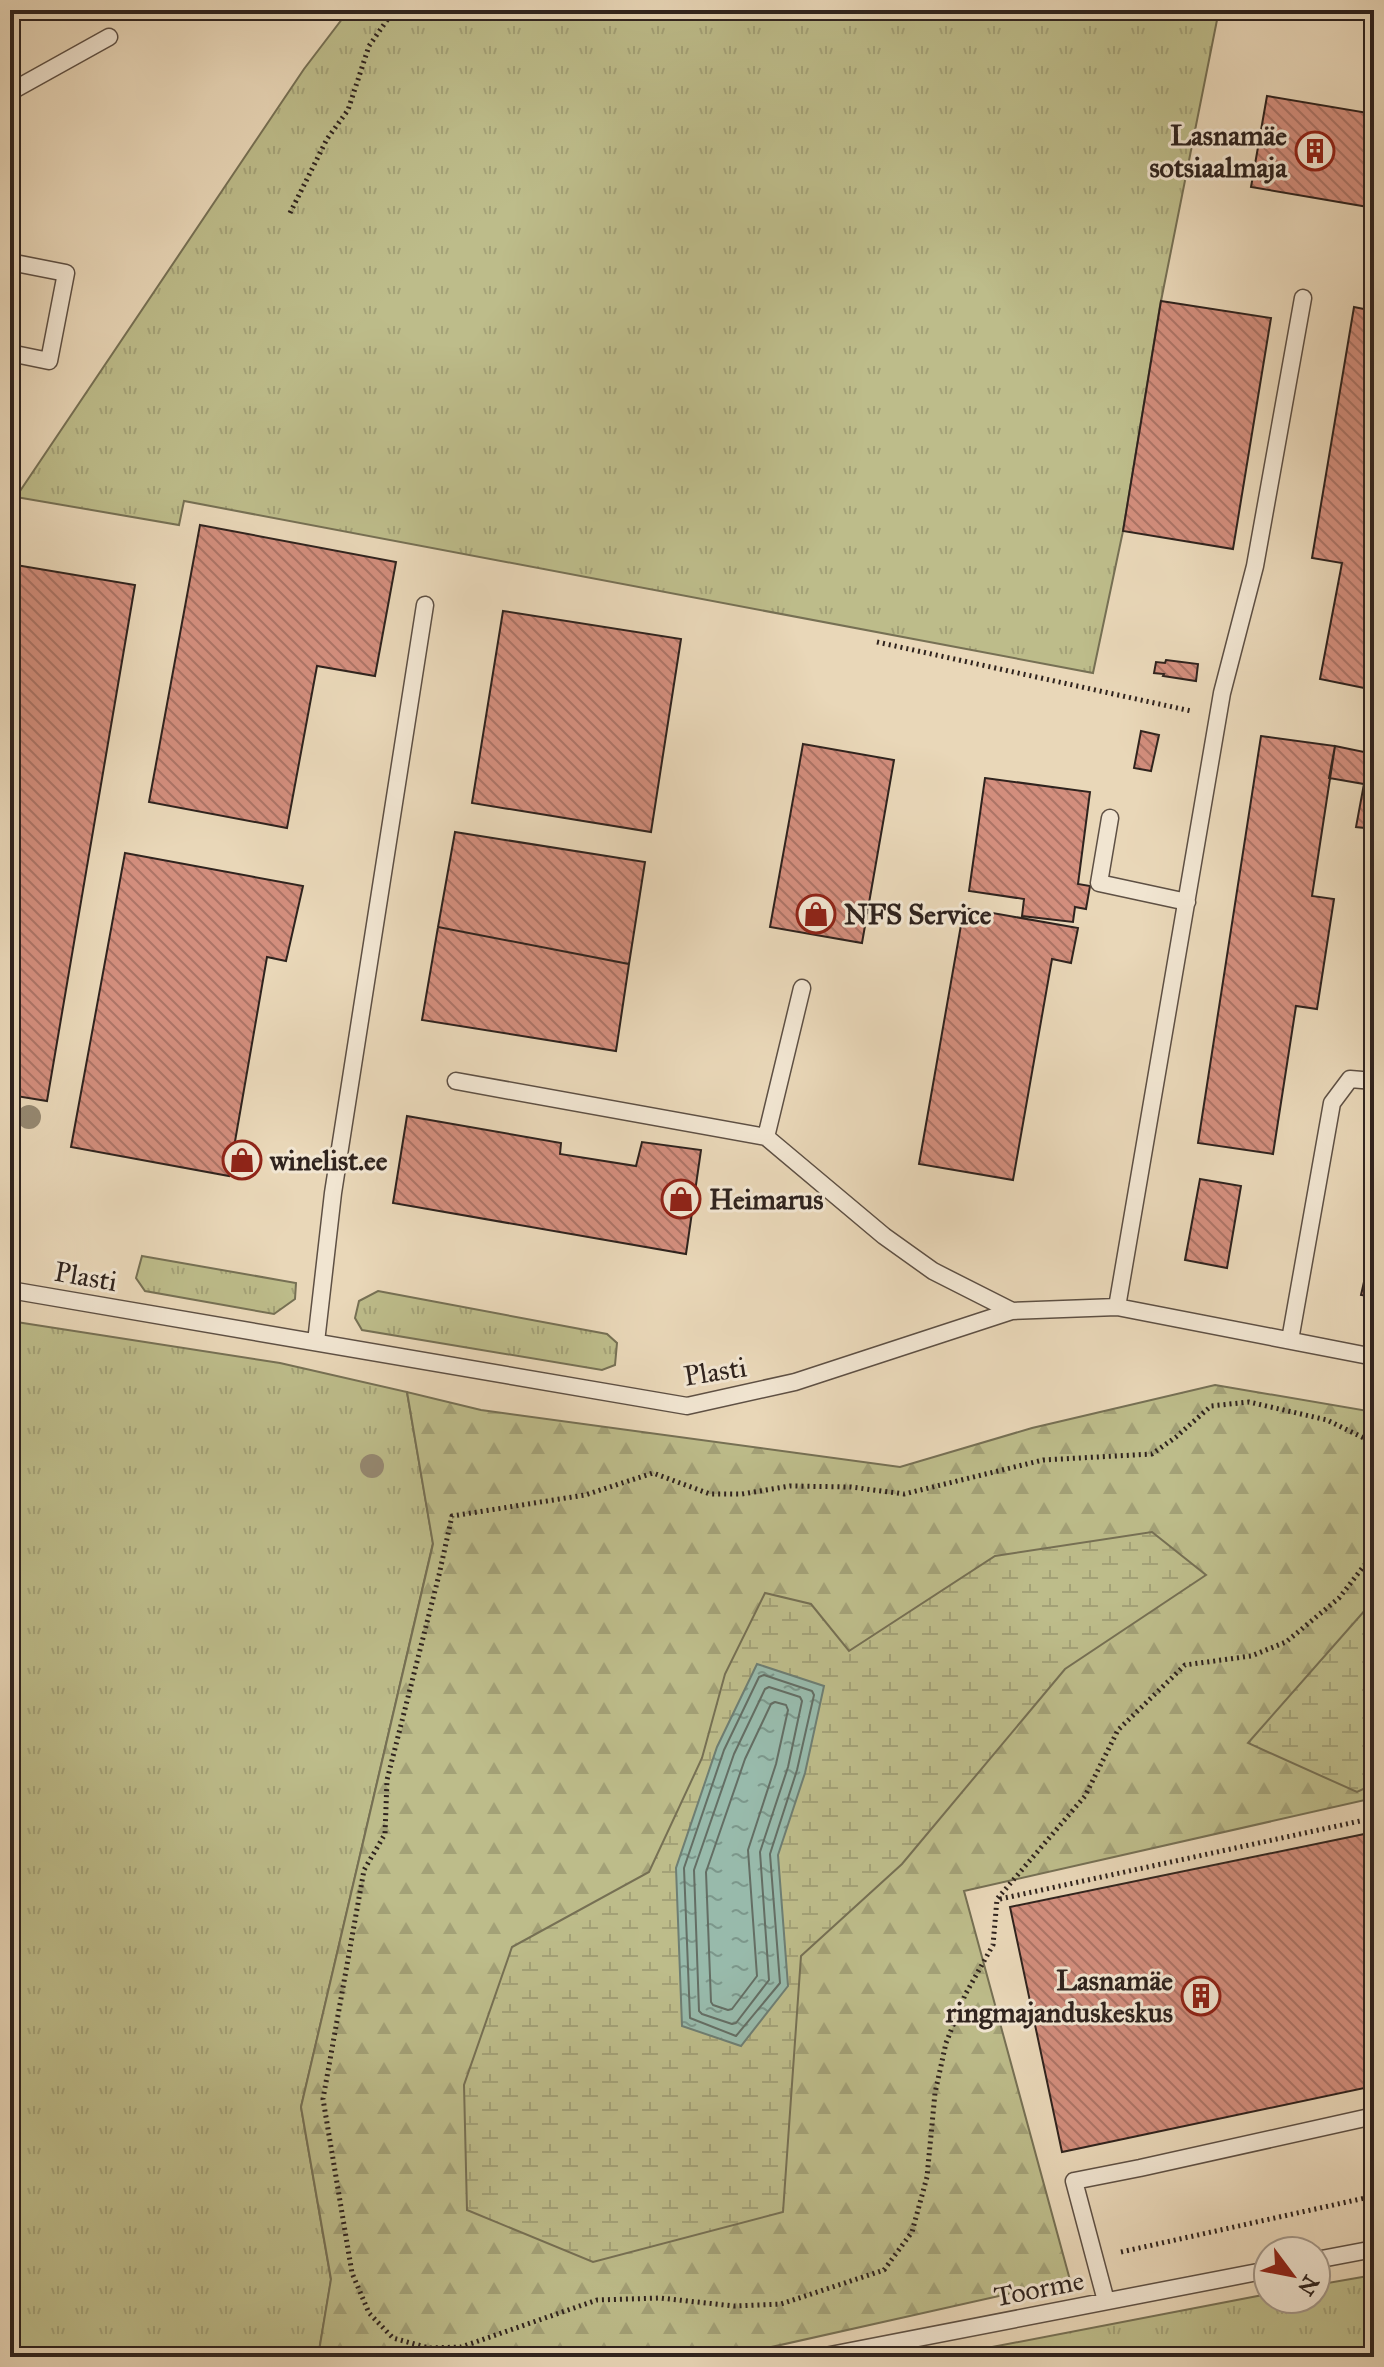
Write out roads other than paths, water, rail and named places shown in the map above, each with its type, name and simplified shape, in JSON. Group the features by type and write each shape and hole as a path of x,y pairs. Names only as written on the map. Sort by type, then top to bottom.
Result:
{"lane":[{"path":"10,92 109,37"},
{"path":"10,262 66,273 49,361 10,353"},
{"path":"1117,1307 1222,693 1255,566 1303,298"},
{"path":"316,1342 333,1193 425,605"},
{"path":"1110,818 1099,883 1187,902"},
{"path":"766,1137 802,988"},
{"path":"1290,1340 1332,1103 1350,1079 1374,1081"},
{"path":"456,1081 766,1137 896,1245 933,1271 1012,1311"},
{"name":"Plasti","path":"10,1290 687,1406 795,1382 1012,1311 1117,1307 1374,1357"},
{"path":"1106,2301 1074,2181 1374,2116"},
{"path":"1332,2257 1374,2249"},
{"name":"Toorme","path":"820,2357 1252,2273"}],"water":[{"path":"757,1664 824,1686 805,1773 778,1855 788,1986 741,2046 682,2026 676,1868 717,1747"}],"place":[{"name":"Lasnamäe sotsiaalmaja","path":"1315,151"},
{"name":"NFS Service","path":"816,914"},
{"name":"winelist.ee","path":"242,1160"},
{"name":"Heimarus","path":"681,1199"},
{"name":"Lasnamäe ringmajanduskeskus","path":"1201,1996"}]}
